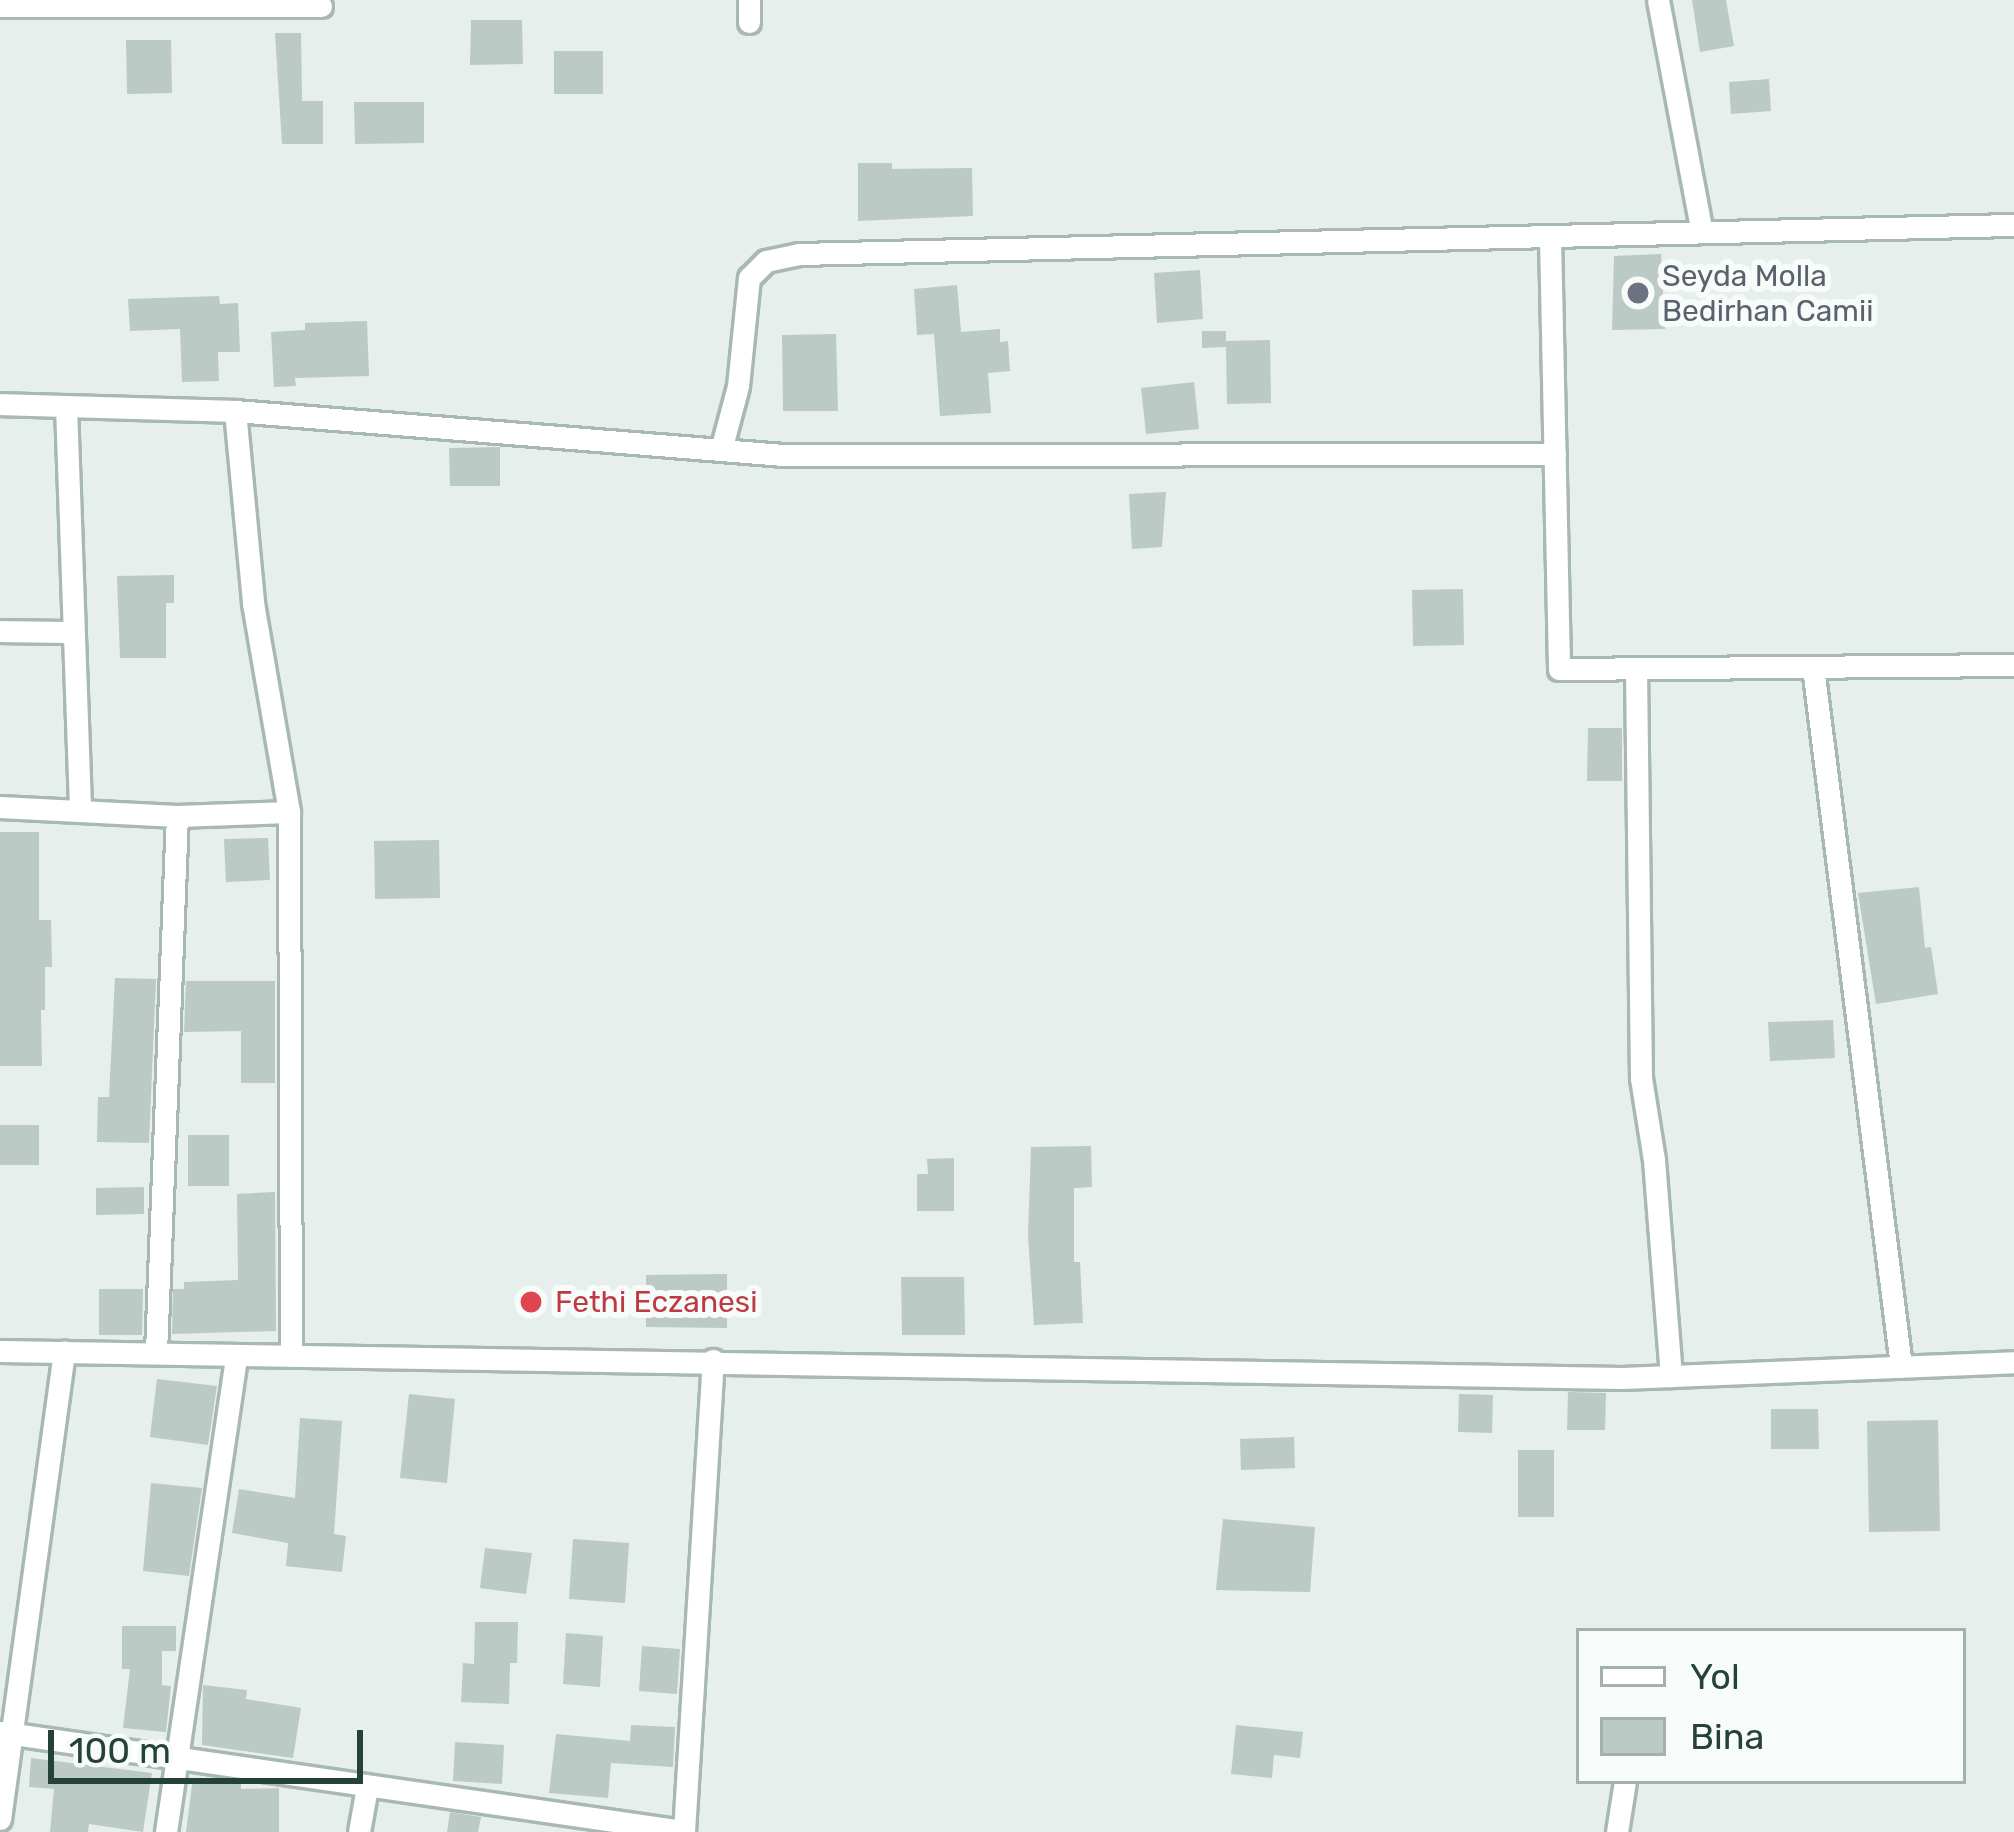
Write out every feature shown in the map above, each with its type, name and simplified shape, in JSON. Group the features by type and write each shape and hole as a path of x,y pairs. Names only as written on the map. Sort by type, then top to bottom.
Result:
{"street":[{"path":"1658,0 1702,232"},
{"path":"0,6 321,6"},
{"path":"721,450 738,386 748,278 766,261 800,254 2014,225"},
{"path":"1550,237 1559,669 2014,665"},
{"path":"0,404 235,411 783,455 1555,454"},
{"path":"66,406 80,810"},
{"path":"235,411 253,603 289,812 291,1356"},
{"path":"0,631 74,632"},
{"path":"1813,667 1901,1366"},
{"path":"1636,668 1641,1078 1654,1160 1671,1376"},
{"path":"0,807 177,816 289,812"},
{"path":"157,1352 177,816"},
{"path":"0,1351 1671,1376 2014,1362"},
{"path":"0,1819 6,1733 64,1351"},
{"path":"166,1832 236,1358"},
{"path":"6,1733 582,1824 684,1832 713,1360"},
{"path":"1617,1832 1624,1784"},
{"path":"359,1832 367,1787"}],"building":[{"path":"1692,0 1726,0 1734,46 1700,52"},
{"path":"471,20 522,20 523,64 470,65"},
{"path":"275,33 301,33 302,101 323,101 323,144 282,144"},
{"path":"126,40 171,40 172,93 127,94"},
{"path":"554,51 603,51 603,94 554,94"},
{"path":"1769,79 1771,111 1731,114 1729,82"},
{"path":"354,102 424,102 424,143 355,144"},
{"path":"858,163 892,163 892,169 972,168 973,216 858,221"},
{"name":"Seyda Molla Bedirhan Camii","path":"1661,254 1665,329 1612,330 1614,256"},
{"path":"1200,270 1203,319 1157,323 1154,273"},
{"path":"957,285 961,332 1000,329 1000,342 1008,341 1010,371 988,373 991,413 940,416 934,334 917,335 914,289"},
{"path":"219,296 220,304 238,303 240,352 218,352 219,381 182,382 180,329 130,331 128,299"},
{"path":"367,321 369,376 295,378 296,386 274,387 271,332 305,330 305,323"},
{"path":"1202,331 1226,331 1226,341 1270,340 1271,403 1227,404 1226,347 1202,348"},
{"path":"836,334 838,411 783,411 782,335"},
{"path":"1194,382 1199,429 1146,434 1141,388"},
{"path":"500,447 500,486 450,486 449,448"},
{"path":"1166,492 1162,547 1132,549 1129,494"},
{"path":"174,575 174,603 166,603 166,658 120,658 117,576"},
{"path":"1463,589 1464,645 1413,646 1412,590"},
{"path":"1588,728 1622,728 1622,781 1587,781"},
{"path":"0,832 39,832 39,920 51,920 52,967 45,967 42,1066 0,1066"},
{"path":"268,838 270,880 226,882 224,839"},
{"path":"439,840 440,898 375,899 374,841"},
{"path":"1919,887 1925,948 1931,947 1938,994 1876,1004 1858,893"},
{"path":"115,978 156,979 149,1143 97,1142 98,1097 109,1097"},
{"path":"186,981 275,981 275,1083 241,1083 241,1031 184,1032"},
{"path":"1833,1020 1835,1058 1770,1061 1768,1022"},
{"path":"0,1125 39,1125 39,1165 0,1165"},
{"path":"188,1135 229,1135 229,1186 188,1186"},
{"path":"1091,1146 1092,1187 1074,1188 1074,1262 1080,1262 1083,1323 1034,1325 1028,1235 1031,1147"},
{"path":"954,1158 954,1211 917,1211 917,1174 928,1174 927,1159"},
{"path":"144,1187 144,1214 96,1215 96,1188"},
{"path":"275,1192 276,1331 172,1334 173,1289 184,1289 184,1282 238,1280 237,1194"},
{"path":"727,1274 727,1328 646,1327 646,1275"},
{"path":"901,1277 964,1277 965,1335 902,1335"},
{"path":"99,1289 143,1289 142,1335 99,1335"},
{"path":"157,1379 217,1386 208,1445 150,1437"},
{"path":"1568,1392 1606,1393 1605,1430 1567,1430"},
{"path":"409,1394 455,1399 447,1483 400,1478"},
{"path":"1459,1394 1493,1395 1492,1433 1458,1432"},
{"path":"1771,1409 1818,1409 1819,1449 1771,1449"},
{"path":"300,1418 342,1421 334,1534 346,1536 342,1572 286,1566 288,1543 232,1533 239,1489 295,1498"},
{"path":"1938,1420 1940,1531 1869,1532 1867,1421"},
{"path":"1294,1437 1295,1468 1241,1470 1240,1439"},
{"path":"1518,1450 1554,1450 1554,1517 1518,1517"},
{"path":"151,1483 202,1488 189,1576 143,1571"},
{"path":"1223,1519 1315,1527 1310,1592 1216,1590"},
{"path":"573,1539 629,1543 625,1603 569,1599"},
{"path":"485,1548 532,1553 526,1594 480,1588"},
{"path":"475,1622 518,1622 509,1704 461,1702 463,1663 474,1664"},
{"path":"122,1626 176,1626 176,1651 162,1651 162,1685 171,1686 166,1732 123,1728 130,1669 122,1669"},
{"path":"566,1633 603,1636 600,1687 563,1684"},
{"path":"642,1646 680,1649 677,1694 639,1691"},
{"path":"203,1685 247,1690 246,1699 301,1708 293,1758 202,1745"},
{"path":"631,1725 675,1727 673,1767 611,1763 608,1798 549,1793 556,1734 630,1741"},
{"path":"1236,1725 1303,1732 1300,1758 1274,1755 1272,1778 1231,1774"},
{"path":"455,1742 504,1745 502,1784 453,1781"},
{"path":"31,1758 152,1773 143,1832 89,1824 88,1832 50,1832 54,1789 29,1787"},
{"path":"193,1778 241,1784 241,1789 279,1788 279,1832 186,1832"},
{"path":"450,1812 481,1817 478,1832 447,1832"}],"place":[{"name":"Seyda Molla Bedirhan Camii","path":"1638,293"},
{"name":"Fethi Eczanesi","path":"531,1302"}]}
